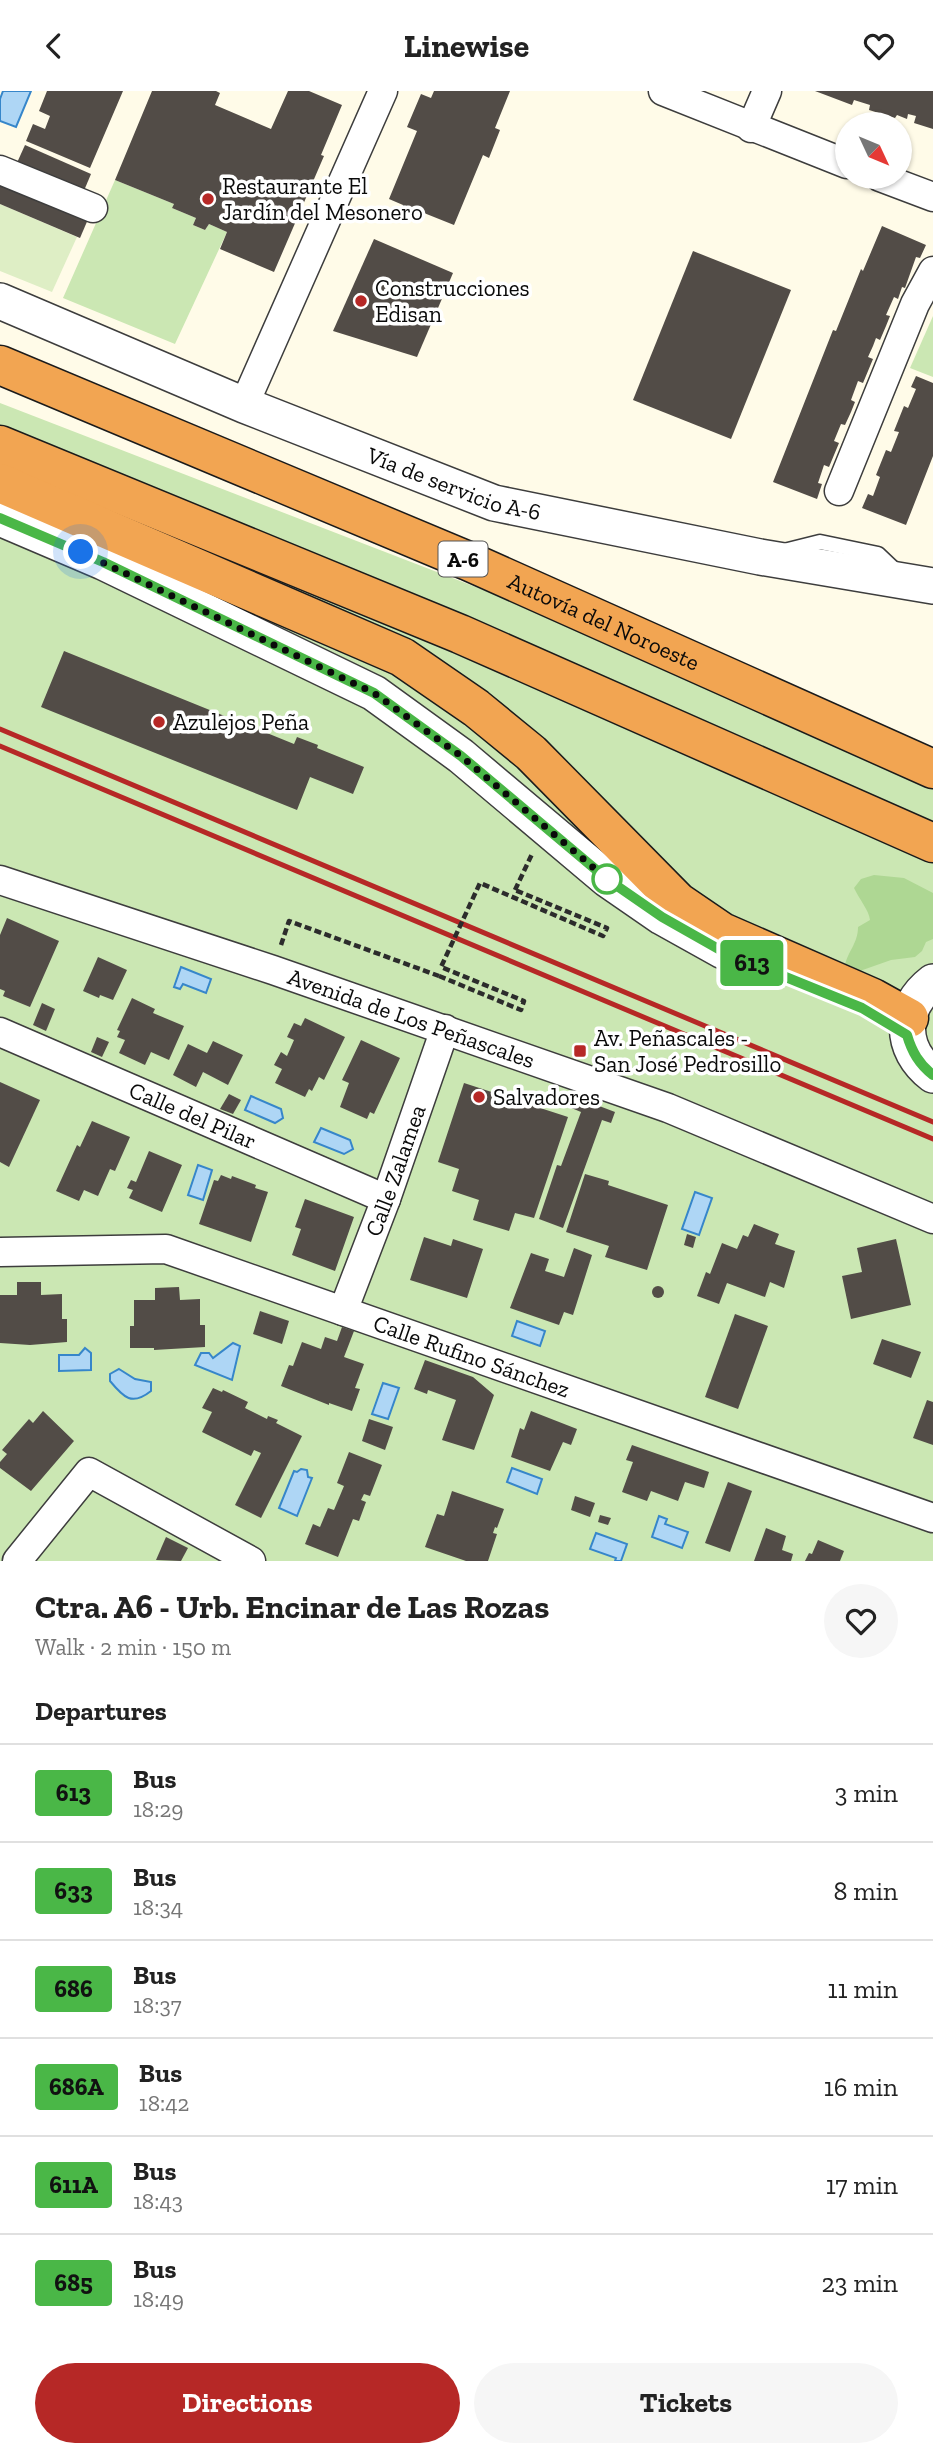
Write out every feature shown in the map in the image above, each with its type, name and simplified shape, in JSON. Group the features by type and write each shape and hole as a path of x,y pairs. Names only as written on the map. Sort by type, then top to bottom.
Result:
{"highway":[{"name":"Autovía del Noroeste","path":"0,365 468,561 927,766"},
{"path":"0,445 460,635 920,837"},
{"path":"0,483 402,657 476,708 531,753 678,902 722,932 873,997 908,1027"}],"street":[{"path":"244,405 383,91"},
{"path":"663,91 835,160"},
{"path":"751,128 766,91"},
{"path":"0,170 93,208"},
{"path":"912,189 933,197"},
{"path":"839,491 915,304 933,271"},
{"name":"Vía de servicio A-6","path":"0,301 244,405 494,503 760,557 920,583"},
{"path":"0,518 103,562 374,693 461,756 607,879 662,917 722,951 908,1027"},
{"name":"Avenida de Los Peñascales","path":"0,880 273,969 668,1108 933,1219"},
{"path":"933,982 916,999 908,1027 912,1050 920,1063 933,1075"},
{"name":"Calle Zalamea","path":"344,1311 445,1029"},
{"name":"Calle del Pilar","path":"0,1032 386,1199"},
{"name":"Calle Rufino Sánchez","path":"0,1252 166,1249 933,1518"},
{"path":"17,1561 89,1472 251,1561"}],"path":[{"path":"273,969 289,921 439,976 521,1010 524,1001 441,967 480,883 603,936 607,928 515,890 536,845 547,829"}],"green space":[{"path":"115,180 174,204 172,208 196,218 193,225 205,230 209,224 227,232 175,344 63,298"},
{"path":"0,204 77,237 52,292 0,271"},
{"path":"933,316 933,377 910,368"},
{"path":"0,403 933,764 933,1561 0,1561"},
{"path":"874,875 904,878 933,893 933,939 926,942 915,957 891,960 857,972 845,966 846,961 858,927 870,920 854,888 861,879"}],"water":[{"path":"3,91 31,91 16,127 0,121 0,99"},
{"path":"181,967 211,979 206,993 183,984 180,989 174,987"},
{"path":"251,1096 281,1109 283,1118 275,1123 245,1110"},
{"path":"321,1128 350,1140 353,1149 344,1154 314,1142"},
{"path":"198,1165 212,1170 203,1200 188,1195"},
{"path":"695,1192 712,1198 699,1235 682,1229"},
{"path":"517,1321 545,1331 540,1346 512,1336"},
{"path":"233,1343 240,1346 232,1380 195,1365 201,1353 209,1353 213,1358"},
{"path":"85,1348 91,1353 91,1370 59,1371 59,1355 79,1355"},
{"path":"119,1369 135,1379 151,1382 151,1391 139,1398 124,1396 110,1381 110,1374"},
{"path":"383,1383 399,1388 388,1419 372,1414"},
{"path":"512,1468 542,1479 537,1494 507,1482"},
{"path":"307,1470 308,1477 312,1478 297,1516 279,1508 294,1471"},
{"path":"659,1516 667,1519 665,1524 688,1532 682,1548 652,1537"},
{"path":"596,1533 627,1544 621,1561 615,1561 616,1558 590,1549"}],"building":[{"path":"47,91 123,91 90,168 26,141 33,124 45,129 50,116 39,111"},
{"path":"152,91 216,91 220,93 215,105 271,129 288,91 309,91 342,105 321,155 324,156 274,272 220,249 227,232 209,224 205,230 193,225 196,218 172,208 174,204 115,180"},
{"path":"434,91 510,91 495,128 500,130 489,158 483,155 454,225 419,211 417,215 402,209 403,205 389,199 417,131 407,127 421,94 431,98"},
{"path":"815,91 933,91 933,129 914,123 916,116 912,115 912,112 876,112 869,110 870,105 854,100 852,105"},
{"path":"25,145 91,174 83,193 16,165"},
{"path":"0,180 89,217 80,238 0,204"},
{"path":"882,226 926,245 920,258 916,257 905,288 902,287 898,299 894,297 880,340 876,338 868,357 873,359 863,383 858,381 851,400 855,402 851,412 845,425 841,424 834,441 839,443 829,467 824,465 818,483 822,484 817,499 773,482 833,330 836,331"},
{"path":"374,239 453,273 417,357 333,331"},
{"path":"693,251 791,290 731,439 633,400"},
{"path":"916,376 933,383 933,456 906,525 862,508 868,494 873,496 880,477 876,475 886,450 891,452 899,432 894,431 904,406 908,408 916,389 911,387"},
{"name":"Azulejos Peña","path":"64,651 294,744 297,737 318,745 317,748 364,767 353,794 310,777 297,810 41,707"},
{"path":"7,918 59,941 30,1007 3,996 5,991 0,989 0,935"},
{"path":"98,957 127,970 113,1000 100,995 99,998 83,991"},
{"path":"132,998 155,1009 153,1013 184,1026 169,1060 151,1052 145,1065 119,1053 125,1040 117,1037 120,1031 117,1030"},
{"path":"42,1003 55,1009 46,1031 33,1025"},
{"path":"305,1018 345,1037 324,1080 319,1077 312,1091 309,1089 305,1097 275,1083 282,1069 274,1065 281,1052 287,1056 294,1040 287,1037 294,1023 301,1026"},
{"path":"97,1037 109,1042 102,1057 91,1052"},
{"path":"361,1040 400,1058 374,1114 370,1112 367,1119 340,1107 349,1083 342,1080"},
{"path":"213,1041 243,1055 228,1085 203,1072 196,1087 173,1075 188,1044 207,1053"},
{"path":"0,1082 40,1100 9,1167 0,1162"},
{"path":"464,1083 568,1117 534,1218 515,1213 509,1231 473,1220 479,1200 452,1191 459,1169 438,1162"},
{"path":"229,1094 241,1100 233,1114 220,1109"},
{"path":"573,1096 615,1112 611,1123 602,1120 563,1228 539,1219 557,1165 561,1166 581,1112 569,1107"},
{"path":"92,1121 130,1137 115,1171 110,1169 98,1196 84,1190 79,1201 56,1191 77,1145 80,1147"},
{"path":"149,1151 182,1165 162,1212 129,1198 133,1190 127,1188 131,1180 136,1182"},
{"path":"585,1174 609,1181 608,1185 668,1205 647,1270 605,1257 609,1246 566,1232"},
{"path":"221,1175 231,1179 232,1176 268,1192 251,1242 199,1224 214,1180 218,1181"},
{"path":"305,1199 354,1217 335,1271 292,1255 301,1229 295,1227"},
{"path":"754,1224 779,1234 775,1244 795,1251 784,1288 770,1282 765,1297 727,1283 719,1304 697,1296 706,1272 710,1274 722,1243 737,1249 743,1235 748,1237"},
{"path":"687,1234 696,1237 693,1248 684,1245"},
{"path":"424,1237 451,1246 453,1239 483,1249 467,1298 410,1280"},
{"path":"896,1239 911,1305 851,1319 842,1276 862,1272 857,1248"},
{"path":"574,1248 592,1255 573,1315 564,1312 559,1325 510,1308 531,1253 549,1259 545,1271 564,1277"},
{"path":"17,1282 41,1282 41,1295 62,1294 62,1319 67,1319 67,1342 30,1345 0,1343 0,1295 17,1295"},
{"path":"658,1286 664,1292 658,1298 652,1292"},
{"path":"179,1287 180,1300 200,1299 200,1325 205,1325 205,1347 154,1350 130,1348 130,1326 134,1326 134,1300 155,1300 155,1288"},
{"path":"260,1311 289,1321 282,1344 253,1334"},
{"path":"735,1314 768,1326 738,1409 705,1397"},
{"path":"342,1327 354,1331 344,1357 364,1364 355,1388 360,1389 352,1411 281,1386 289,1365 293,1366 302,1342 321,1349 325,1337 337,1341"},
{"path":"882,1339 921,1352 911,1378 873,1364"},
{"path":"425,1360 473,1377 494,1395 474,1450 442,1440 456,1400 428,1390 427,1394 414,1389"},
{"path":"213,1388 248,1402 245,1408 267,1419 268,1416 278,1420 276,1423 302,1436 261,1518 235,1505 261,1453 254,1450 251,1456 202,1432 212,1412 202,1408"},
{"path":"927,1400 933,1402 933,1445 913,1438"},
{"path":"43,1411 74,1441 31,1491 0,1468 0,1462 7,1454 2,1450 29,1419 33,1423"},
{"path":"531,1411 577,1429 571,1445 563,1442 550,1471 511,1457 520,1428 524,1430"},
{"path":"369,1419 393,1427 385,1450 362,1441"},
{"path":"632,1445 709,1472 704,1488 685,1482 678,1501 651,1491 647,1501 622,1492 633,1462 626,1460"},
{"path":"349,1452 382,1465 370,1496 364,1494 361,1500 366,1502 359,1521 353,1519 338,1557 305,1544 313,1524 320,1527 328,1508 334,1510 344,1486 337,1483"},
{"path":"728,1482 752,1491 730,1552 705,1543"},
{"path":"452,1491 504,1509 493,1533 497,1534 488,1561 466,1561 425,1547 437,1514 444,1516"},
{"path":"575,1496 595,1503 590,1517 571,1510"},
{"path":"600,1515 611,1518 608,1525 598,1522"},
{"path":"766,1528 786,1536 782,1550 793,1554 791,1561 754,1561"},
{"path":"166,1537 188,1548 181,1561 156,1560"},
{"path":"818,1540 844,1551 840,1561 805,1561 809,1553 812,1554"}],"railway":[{"path":"0,729 933,1122"},
{"path":"0,746 933,1139"}],"bus line":[{"name":"613","path":"0,518 103,562 374,693 461,756 607,879 662,917 722,951 862,1008 907,1035 920,1063 933,1075"}],"place":[{"name":"Restaurante El Jardín del Mesonero","path":"208,199"},
{"name":"Construcciones Edisan","path":"361,301"},
{"name":"Azulejos Peña","path":"159,722"},
{"name":"Av. Peñascales - San José Pedrosillo","path":"580,1051"},
{"name":"Salvadores","path":"479,1097"}],"route":[{"path":"81,552 374,693 461,756 607,879"}]}
